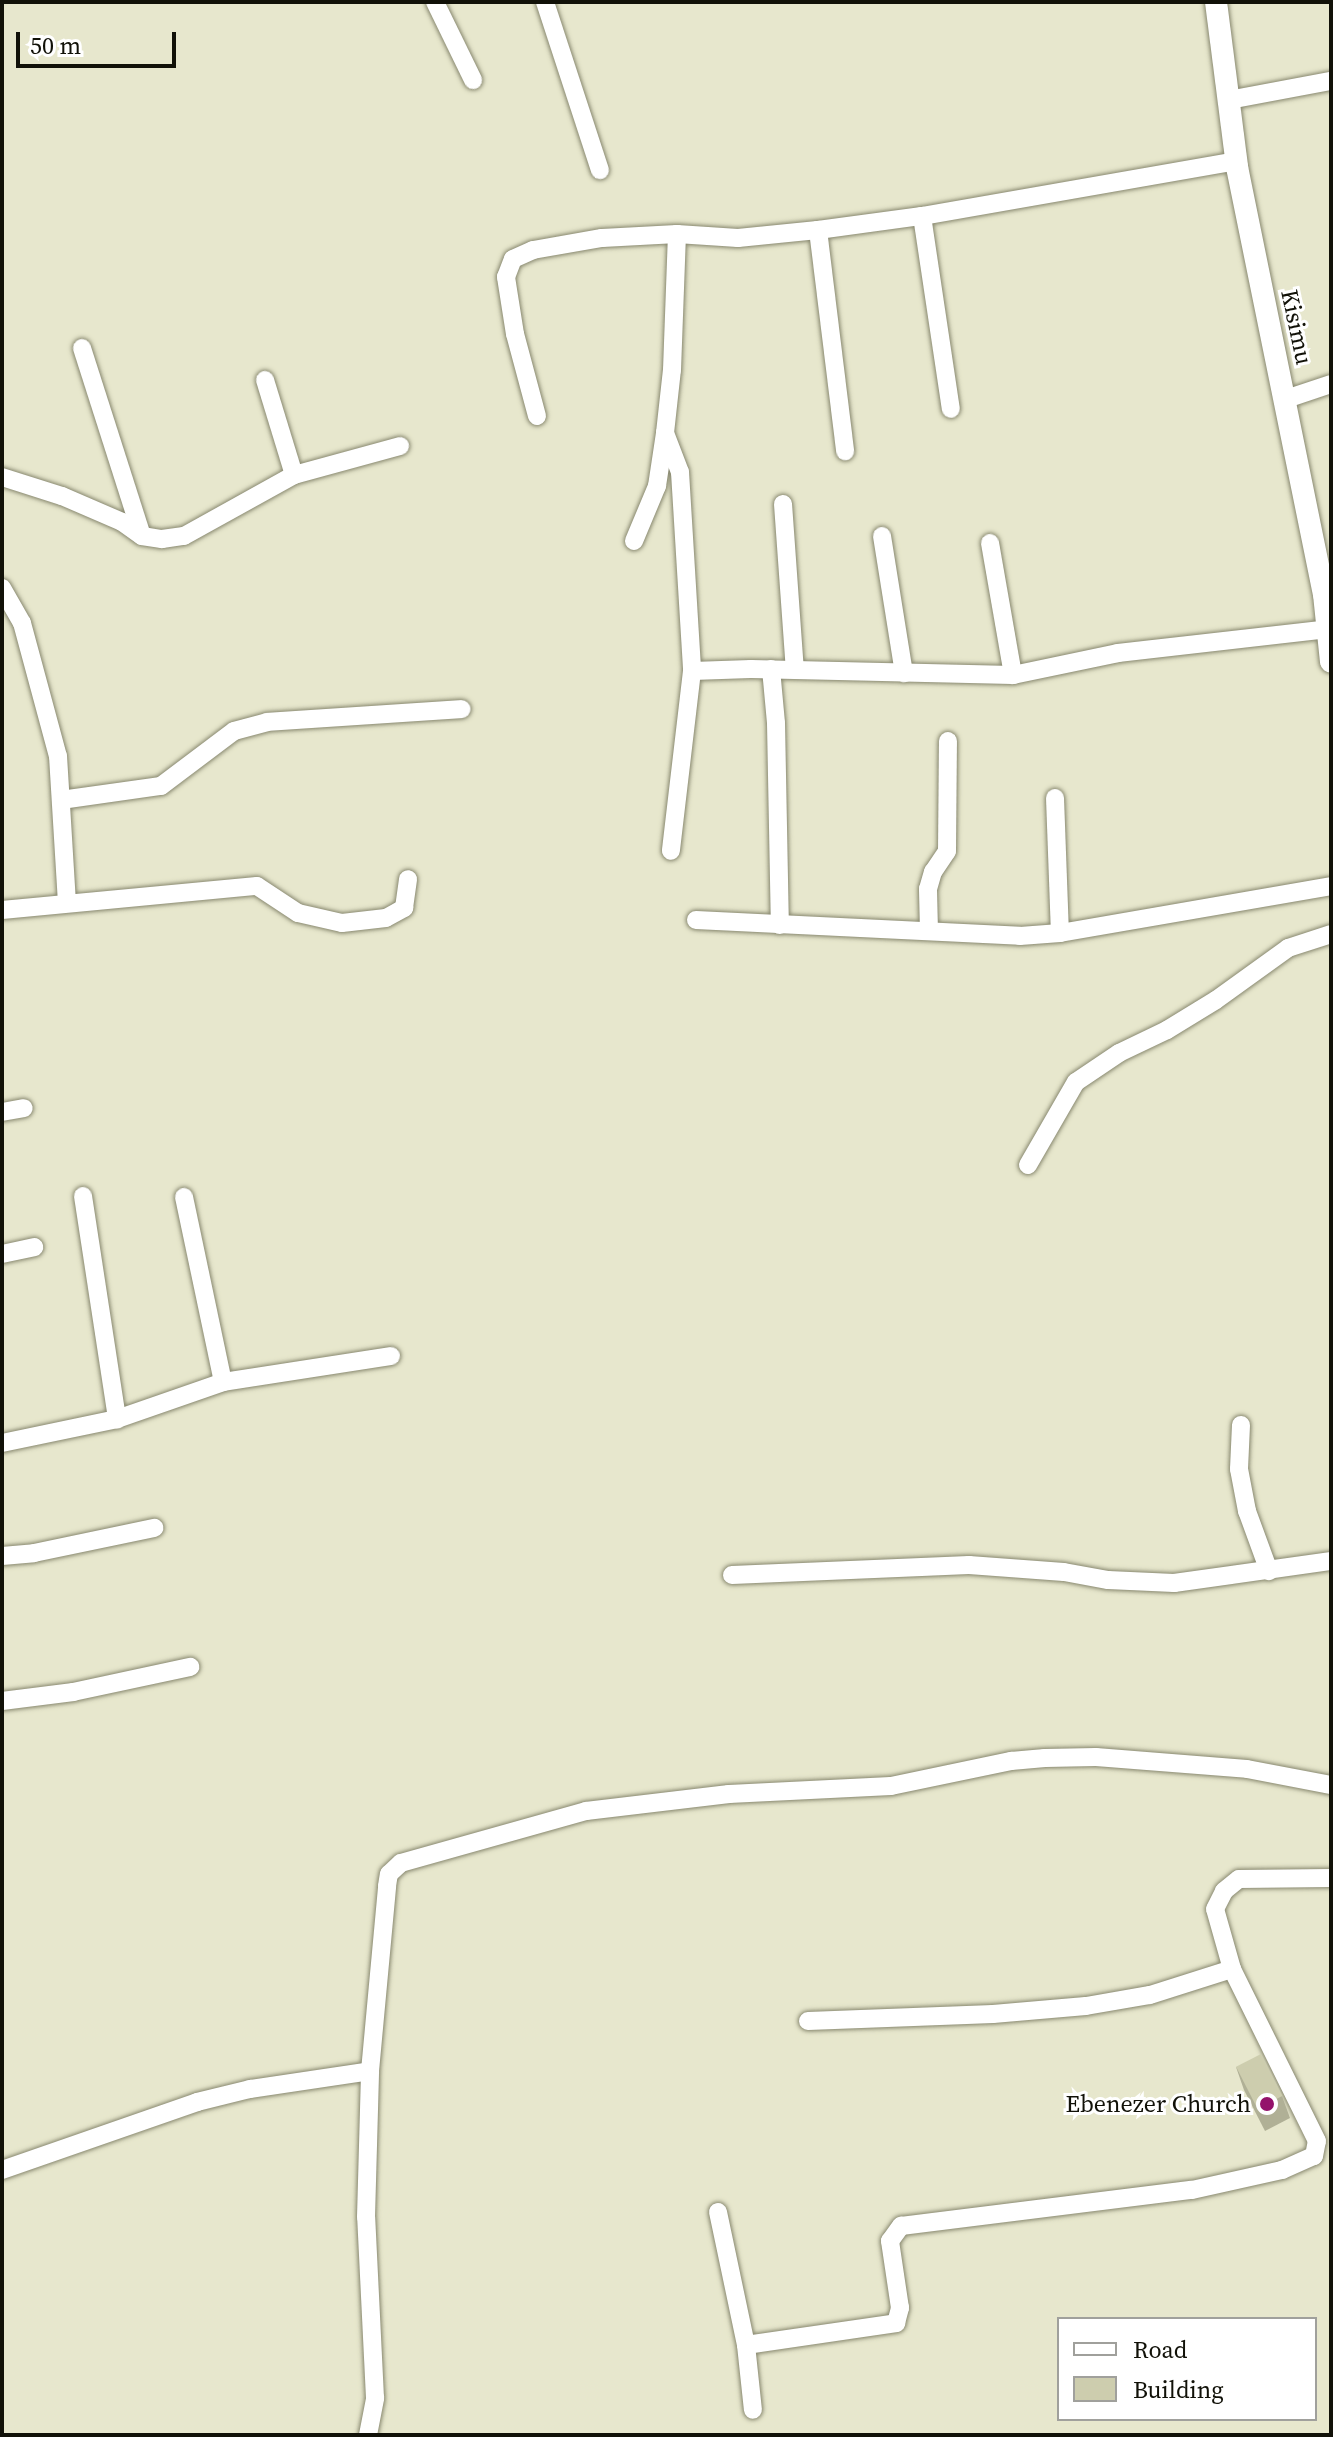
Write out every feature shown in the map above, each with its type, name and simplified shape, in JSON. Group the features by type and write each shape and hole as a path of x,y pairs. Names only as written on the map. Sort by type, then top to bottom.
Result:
{"street":[{"path":"435,2 473,80"},
{"path":"545,2 600,170"},
{"name":"Kisimu","path":"1216,2 1237,161 1328,593 1331,662"},
{"path":"1229,100 1331,81"},
{"path":"537,416 515,334 506,277 513,259 533,250 602,238 677,234 738,238 818,230 922,216 1237,161"},
{"path":"922,216 951,409"},
{"path":"818,230 845,451"},
{"path":"634,541 657,486 665,433 672,370 677,234"},
{"path":"82,348 142,536"},
{"path":"265,380 294,475"},
{"path":"1286,399 1331,384"},
{"path":"665,433 680,472 692,671 671,851"},
{"path":"2,477 62,496 122,522 142,536 162,539 184,536 294,475 400,446"},
{"path":"783,504 795,670"},
{"path":"882,536 904,673"},
{"path":"990,543 1013,675"},
{"path":"2,588 22,623 58,756 67,903"},
{"path":"692,671 771,669 1013,675 1118,653 1328,629"},
{"path":"771,669 776,723 780,925"},
{"path":"61,800 161,786 234,731 267,722 462,709"},
{"path":"929,931 928,889 933,872 947,851 948,741"},
{"path":"1055,798 1060,933"},
{"path":"2,910 257,886 298,913 342,923 386,918 404,908 408,879"},
{"path":"696,920 1020,936 1060,933 1331,886"},
{"path":"1028,1165 1076,1082 1119,1053 1167,1030 1216,1000 1288,948 1331,934"},
{"path":"2,1112 24,1108"},
{"path":"83,1196 117,1419"},
{"path":"184,1197 223,1382"},
{"path":"2,1254 34,1247"},
{"path":"2,1443 117,1419 223,1382 391,1356"},
{"path":"1241,1425 1239,1469 1247,1511 1269,1571"},
{"path":"2,1556 34,1553 154,1528"},
{"path":"732,1575 969,1565 1159,1583 1224,1579 1331,1561"},
{"path":"2,1701 73,1692 190,1667"},
{"path":"368,2435 375,2398 366,2217 370,2071 387,1886 389,1874 401,1863 468,1847 541,1822 586,1811 729,1794 891,1786 1011,1761 1045,1758 1096,1757 1247,1769 1331,1785"},
{"path":"746,2345 896,2323 900,2308 890,2241 901,2226 1192,2190 1282,2170 1314,2156 1317,2141 1232,1969 1215,1909 1224,1891 1239,1879 1331,1878"},
{"path":"808,2021 993,2014 1086,2006 1150,1995 1232,1969"},
{"path":"2,2170 197,2102 250,2089 370,2071"},
{"path":"718,2212 746,2345 753,2410"}],"building":[{"path":"1261,2054 1282,2096 1257,2109 1236,2067"}],"place":[{"name":"Ebenezer Church","path":"1267,2104"}]}
